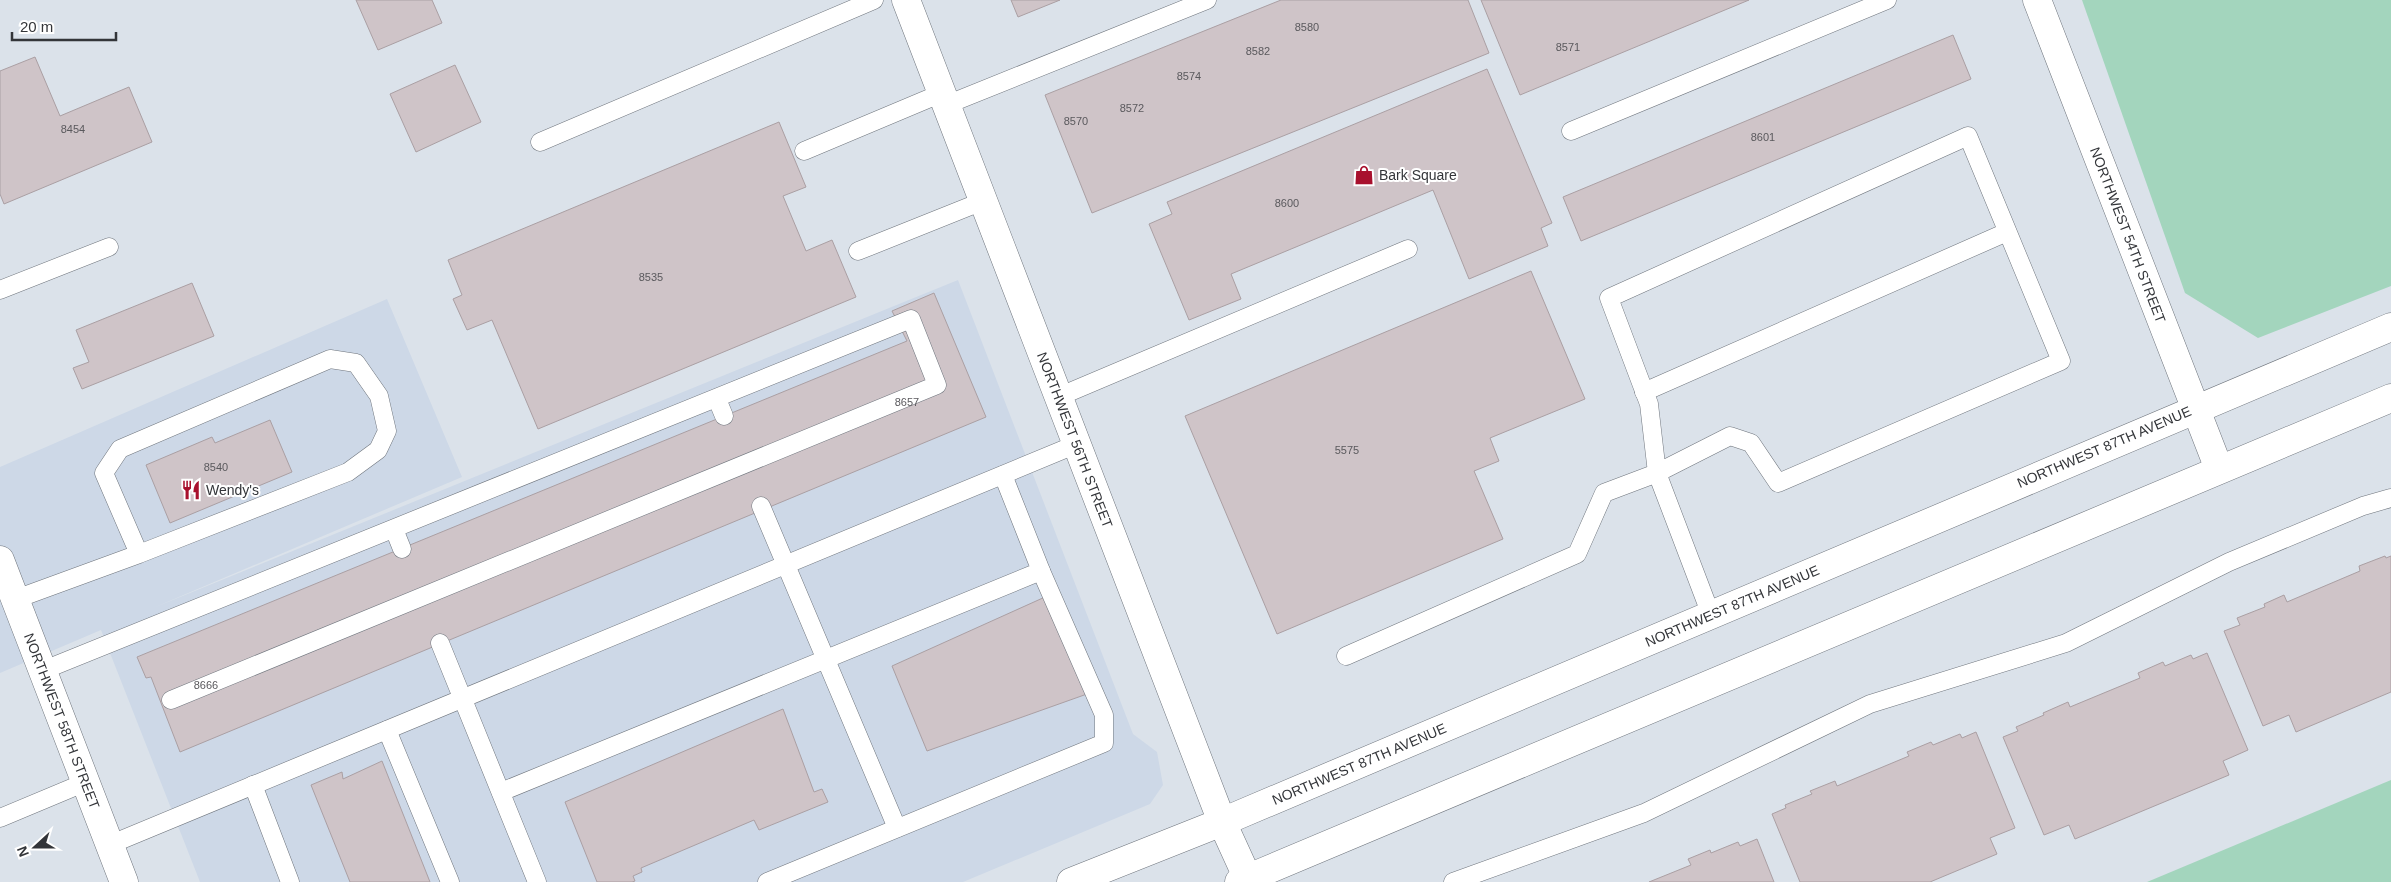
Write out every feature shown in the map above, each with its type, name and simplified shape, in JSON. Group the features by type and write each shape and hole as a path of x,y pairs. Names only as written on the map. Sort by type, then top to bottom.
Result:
{"main road":[{"name":"NORTHWEST 56TH STREET","path":"906,0 1244,880"},
{"name":"NORTHWEST 54TH STREET","path":"2037,0 2219,469"},
{"name":"NORTHWEST 87TH AVENUE","path":"1071,882 1222,822 2195,408 2391,327"},
{"path":"1244,880 2391,398"},
{"name":"NORTHWEST 58TH STREET","path":"0,560 44,670 124,882"}],"lane":[{"path":"540,142 874,0"},
{"path":"804,151 1207,0"},
{"path":"1571,131 1887,0"},
{"path":"1346,656 1577,554 1604,493 1657,473 1730,436 1751,443 1778,483 2061,361 1968,136 1609,298 1649,404 1657,473 1711,615"},
{"path":"858,251 983,201"},
{"path":"1644,392 2007,232"},
{"path":"0,290 109,247"},
{"path":"1058,397 1408,249"},
{"path":"44,670 911,319 937,385 171,700"},
{"path":"16,600 139,554 348,472 378,450 387,431 379,396 356,363 330,359 120,449 104,473 139,554"},
{"path":"717,398 724,416"},
{"path":"109,845 1077,444"},
{"path":"767,882 1104,743 1104,715 1041,571 1003,475"},
{"path":"1453,882 1644,813 1870,704 2066,643 2229,562 2363,506 2391,498"},
{"path":"762,506 897,828"},
{"path":"394,529 402,549"},
{"path":"501,792 1041,571"},
{"path":"440,643 537,882"},
{"path":"386,730 450,882"},
{"path":"0,818 86,782"},
{"path":"253,785 290,882"}],"shaded area":[{"path":"958,280 1133,734 1157,752 1163,785 1150,804 963,882 200,882 101,630 0,673 0,467 387,299 462,477 153,608"}],"green space":[{"path":"2082,0 2391,0 2391,286 2258,338 2185,293"},
{"path":"2391,780 2391,882 2147,882"}],"building":[{"path":"356,0 432,0 442,23 378,50"},
{"path":"1011,0 1060,0 1018,17"},
{"path":"1281,0 1468,0 1489,53 1092,213 1045,95"},
{"path":"1481,0 1749,0 1520,95"},
{"path":"1953,35 1971,79 1581,241 1563,197"},
{"path":"35,57 60,116 129,87 152,142 4,204 0,194 0,71"},
{"path":"455,65 481,122 416,152 390,94"},
{"path":"1487,69 1552,223 1541,228 1548,246 1469,279 1433,190 1231,274 1241,299 1189,320 1149,224 1172,214 1167,202"},
{"path":"779,122 806,187 783,196 806,251 832,240 856,297 538,429 492,320 467,330 453,299 462,295 448,260"},
{"path":"1531,271 1585,399 1490,438 1499,461 1474,471 1503,539 1277,634 1185,416"},
{"path":"192,283 214,336 82,389 73,368 89,362 76,330"},
{"path":"934,293 986,417 180,752 151,677 146,678 137,657 907,341 892,311"},
{"path":"270,420 292,472 170,523 146,465 212,437 215,443"},
{"path":"2385,556 2386,558 2391,556 2391,692 2296,732 2289,715 2263,726 2224,631 2240,625 2237,618 2265,607 2264,604 2284,595 2287,602 2360,571 2359,566"},
{"path":"1045,597 1087,694 927,751 892,666"},
{"path":"2207,653 2248,750 2223,761 2229,775 2075,839 2069,825 2044,835 2003,737 2018,731 2016,727 2044,715 2043,713 2068,702 2070,707 2140,678 2138,673 2163,662 2165,666 2191,655 2193,659"},
{"path":"783,709 814,792 822,789 828,802 759,830 754,820 641,868 642,872 633,876 635,881 597,882 565,802"},
{"path":"1976,732 2015,828 1990,838 1997,854 1930,882 1800,882 1772,814 1786,808 1785,805 1812,794 1810,791 1835,781 1837,786 1909,756 1907,752 1931,742 1933,745 1960,734 1962,738"},
{"path":"382,761 430,882 350,882 311,785 342,772 343,779"},
{"path":"1757,839 1774,882 1649,882 1691,865 1688,859 1710,850 1711,853 1738,842 1740,846"}],"place":[{"name":"Bark Square","path":"1364,175"},
{"name":"Wendy's","path":"191,490"}]}
